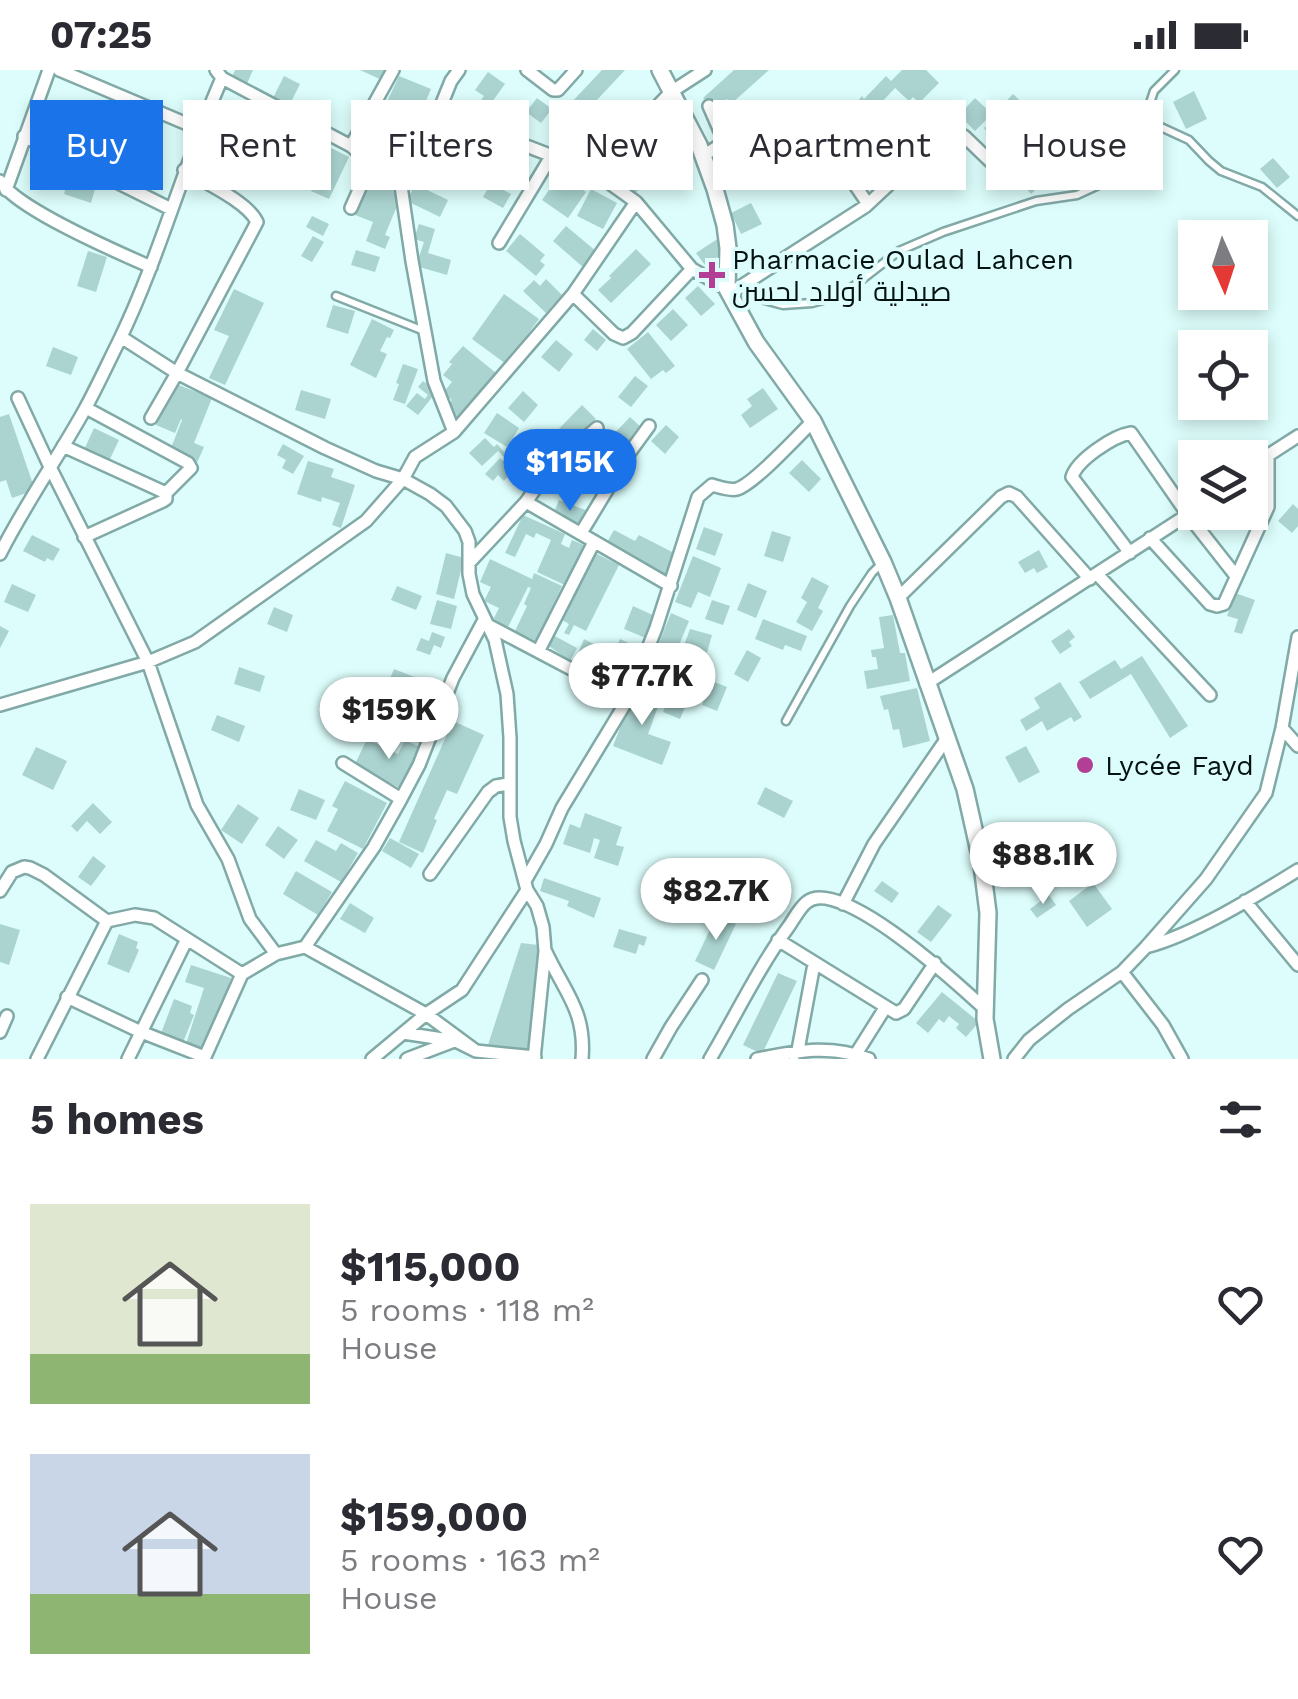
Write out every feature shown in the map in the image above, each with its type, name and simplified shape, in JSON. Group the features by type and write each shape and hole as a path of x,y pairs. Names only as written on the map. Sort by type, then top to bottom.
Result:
{"street":[{"path":"49,70 3,185 86,237 151,267"},
{"path":"60,70 183,122"},
{"path":"376,100 393,70"},
{"path":"443,100 458,70"},
{"path":"527,70 553,90 558,90 576,70"},
{"path":"660,70 703,156 725,224 732,289 756,342 813,421 883,562 965,789 988,913 985,1009 992,1059"},
{"path":"663,100 705,70"},
{"path":"210,100 219,74 351,146"},
{"path":"703,156 720,145 723,138 709,106"},
{"path":"732,289 842,224 942,135 964,136 986,158"},
{"path":"24,136 171,209"},
{"path":"499,242 549,159"},
{"path":"0,554 86,408 121,337 151,267 183,173"},
{"path":"152,418 257,222 243,206 217,190"},
{"path":"351,208 359,190"},
{"path":"402,190 434,381 454,432"},
{"path":"619,190 636,202 692,269 732,289"},
{"path":"859,190 868,204"},
{"path":"0,705 148,662 195,642 366,521 403,479 415,457 454,432 573,294 636,202"},
{"path":"573,294 623,338 692,269"},
{"path":"121,337 178,373 325,448 430,494 455,516 469,542 473,594 498,650 506,694 514,841 526,885 537,906 545,951 534,1058 476,1051 456,1041 403,1033"},
{"path":"18,398 148,662 197,804 228,859 250,919 276,954"},
{"path":"84,536 163,501 191,465 86,408"},
{"path":"372,1059 462,990 526,885 562,808 628,699 698,496 712,486 736,489 746,483 813,421"},
{"path":"582,533 649,426"},
{"path":"469,562 526,502 550,468 597,428"},
{"path":"1130,553 1072,477 1076,466 1116,436 1131,432 1178,493"},
{"path":"1268,455 1298,436"},
{"path":"63,446 166,493"},
{"path":"898,598 1009,493 1210,695"},
{"path":"526,502 670,586"},
{"path":"926,684 1178,521"},
{"path":"0,522 12,529"},
{"path":"1204,530 1236,576"},
{"path":"1150,538 1210,604 1217,606 1224,604 1257,530"},
{"path":"539,650 594,542"},
{"path":"485,622 628,699"},
{"path":"67,997 204,1058 242,974 276,954 305,947 374,847 419,766 453,678 485,622"},
{"path":"1014,1059 1029,1040 1122,972 1146,947 1206,878 1266,794 1298,637"},
{"path":"1285,702 1298,682"},
{"path":"1282,728 1298,746"},
{"path":"843,904 874,844 947,738"},
{"path":"343,763 401,799"},
{"path":"430,874 488,792 508,784"},
{"path":"0,891 12,872 30,868 107,922"},
{"path":"1146,947 1164,943 1298,870"},
{"path":"710,1059 778,940 808,901 822,897 881,925 935,964 985,1009"},
{"path":"1245,901 1298,965"},
{"path":"55,1059 38,1056 107,922 145,915 242,974"},
{"path":"128,1059 188,939"},
{"path":"778,940 896,1014 902,1012 935,964"},
{"path":"305,947 426,1014 476,1051"},
{"path":"545,951 579,1014 584,1032 582,1059"},
{"path":"795,1055 814,964"},
{"path":"1122,972 1163,1025 1182,1059"},
{"path":"653,1059 702,980"},
{"path":"856,1054 884,1008"},
{"path":"0,1032 7,1016"},
{"path":"407,1059 456,1041"},
{"path":"757,1059 834,1050 869,1059"}],"lane":[{"path":"1151,100 1154,91 1174,70"},
{"path":"1163,128 1189,140 1222,171 1262,187 1298,216"},
{"path":"732,289 783,305 812,304 842,295 899,252 943,232 1036,201 1088,190"},
{"path":"336,296 425,331"},
{"path":"786,721 850,606 883,562"}],"building":[{"path":"235,70 253,70 246,86 231,79"},
{"path":"360,70 389,70 384,81"},
{"path":"602,70 625,70 597,100 574,100"},
{"path":"734,70 769,70 735,100 713,100 713,110 703,98"},
{"path":"902,70 926,70 939,83 922,100 908,100 895,88 884,100 859,100 886,76 891,81"},
{"path":"488,72 505,84 493,100 481,100 484,96 475,90"},
{"path":"284,76 300,84 292,100 272,100"},
{"path":"399,76 431,89 426,100 388,100"},
{"path":"1194,91 1207,119 1186,129 1173,102"},
{"path":"537,98 549,107 549,113 541,123 529,114"},
{"path":"975,98 986,108 986,120 975,131 966,122 966,108"},
{"path":"331,148 349,157 329,199 311,191 331,190"},
{"path":"1273,158 1290,177 1277,188 1260,169"},
{"path":"65,190 95,190 91,203 64,194"},
{"path":"365,190 402,194 385,235 390,237 385,249 366,241 373,222 355,215"},
{"path":"412,190 427,190 448,200 440,217 407,201"},
{"path":"487,190 511,194 503,208 483,197"},
{"path":"549,190 586,192 568,218 542,200"},
{"path":"590,190 617,203 603,229 577,216"},
{"path":"751,203 762,224 741,234 731,213"},
{"path":"312,216 329,224 323,236 306,227"},
{"path":"419,224 435,229 428,253 451,260 447,275 416,266 424,242 414,239"},
{"path":"566,226 597,252 584,268 553,241"},
{"path":"520,234 545,255 540,261 545,265 536,276 506,251"},
{"path":"313,236 324,242 312,262 301,256"},
{"path":"719,238 719,256 705,265 696,253"},
{"path":"636,249 651,264 611,303 598,290"},
{"path":"356,250 380,257 375,272 351,265"},
{"path":"88,251 107,257 96,292 77,286"},
{"path":"546,279 562,295 546,313 523,291 534,280 540,286"},
{"path":"698,286 715,304 701,316 685,298"},
{"path":"234,289 264,303 225,385 209,378 229,336 214,330"},
{"path":"504,294 539,319 506,364 472,339"},
{"path":"333,305 355,311 348,334 326,327"},
{"path":"673,309 688,325 671,341 656,325"},
{"path":"372,319 394,330 380,351 387,354 376,378 350,365"},
{"path":"593,329 606,340 597,351 584,340"},
{"path":"648,332 675,366 651,379 627,349"},
{"path":"556,340 573,354 559,372 541,357"},
{"path":"463,346 496,373 459,418 446,407 452,400 443,393 452,382 443,375"},
{"path":"53,347 78,357 71,375 46,366"},
{"path":"403,364 418,369 405,404 393,400"},
{"path":"635,376 648,386 631,407 618,397"},
{"path":"423,381 437,391 418,415 406,406 417,393 425,399 428,395 418,387"},
{"path":"176,384 212,398 194,443 204,447 196,465 169,453 181,419 175,433 156,425"},
{"path":"763,388 778,409 750,428 741,415 752,406 747,399"},
{"path":"301,390 331,399 325,419 295,410"},
{"path":"523,391 538,405 524,422 508,408"},
{"path":"582,405 596,419 557,458 545,447"},
{"path":"497,413 519,428 507,447 484,433"},
{"path":"9,414 35,490 12,498 6,480 0,482 0,417"},
{"path":"630,417 643,429 622,450 610,438"},
{"path":"666,425 679,437 665,454 651,441"},
{"path":"94,428 119,440 109,461 84,450"},
{"path":"523,434 534,446 516,470 498,451 482,466 469,453 485,438 504,452"},
{"path":"283,444 304,456 293,474 282,468 286,460 277,455"},
{"path":"575,455 612,468 606,486 578,476 581,470 571,467"},
{"path":"500,458 513,471 504,481 498,475 493,481 485,474"},
{"path":"802,460 821,479 809,492 789,473"},
{"path":"308,461 334,469 331,477 355,485 341,528 332,525 340,503 297,494"},
{"path":"559,470 580,480 569,501 564,499 567,493 551,485"},
{"path":"559,500 588,511 581,528 552,517"},
{"path":"1293,504 1298,509 1298,526 1292,533 1278,521"},
{"path":"523,515 565,534 561,544 569,548 572,540 586,546 567,586 537,572 551,540 536,533 534,538 526,534 515,557 505,553"},
{"path":"704,527 723,534 715,556 696,549"},
{"path":"614,530 635,541 639,535 678,555 665,579 605,546"},
{"path":"772,531 791,537 783,562 764,556"},
{"path":"32,535 60,549 53,561 47,558 45,562 23,551"},
{"path":"1039,550 1048,567 1037,573 1034,568 1025,573 1018,562"},
{"path":"446,553 464,558 454,599 436,594"},
{"path":"595,553 619,565 586,631 574,625 569,635 564,633 569,624 562,620"},
{"path":"693,556 721,568 710,597 698,592 691,608 675,602"},
{"path":"490,559 532,579 534,573 562,586 536,641 515,631 531,588 528,587 508,627 493,620 499,608 484,601 491,587 480,582"},
{"path":"812,577 829,586 818,608 823,611 812,631 796,622 807,602 801,598"},
{"path":"748,583 767,591 756,618 737,610"},
{"path":"12,584 36,595 28,612 4,602"},
{"path":"397,586 422,596 416,610 391,600"},
{"path":"1235,593 1255,600 1242,634 1234,632 1238,619 1227,616"},
{"path":"437,600 457,606 451,629 430,624"},
{"path":"712,600 730,606 723,625 705,619"},
{"path":"633,606 657,617 648,639 624,629"},
{"path":"274,607 293,615 287,632 267,624"},
{"path":"671,613 689,621 677,650 659,643"},
{"path":"893,615 910,681 867,689 864,671 878,669 871,650 884,648 879,617"},
{"path":"763,619 807,636 801,651 785,645 783,650 755,639"},
{"path":"0,626 9,631 0,648"},
{"path":"690,629 712,635 694,682 673,676"},
{"path":"1069,629 1075,637 1069,642 1072,646 1060,654 1051,641"},
{"path":"432,632 445,637 441,648 434,645 430,655 416,650 421,638 429,641"},
{"path":"551,634 577,648 570,661 546,644"},
{"path":"584,639 607,651 601,666 576,659"},
{"path":"620,639 644,650 626,687 603,676"},
{"path":"655,647 674,653 669,670 650,663"},
{"path":"747,650 761,658 748,682 734,674"},
{"path":"1142,656 1188,726 1170,738 1131,674 1090,699 1079,682 1115,660 1121,669"},
{"path":"239,667 265,676 260,692 234,684"},
{"path":"394,669 417,678 411,691 389,681"},
{"path":"712,681 727,687 717,711 702,705"},
{"path":"1060,682 1082,717 1074,722 1071,717 1047,731 1042,721 1026,731 1020,720 1040,708 1034,698"},
{"path":"641,685 663,693 648,734 671,742 662,765 613,746"},
{"path":"917,688 930,741 903,748 899,729 893,730 880,696"},
{"path":"383,696 405,703 399,725 377,719"},
{"path":"669,698 686,705 680,719 663,712"},
{"path":"217,715 245,726 239,742 211,730"},
{"path":"453,721 484,735 457,794 447,790 423,853 399,842"},
{"path":"367,739 398,754 405,740 422,748 402,789 354,766"},
{"path":"1026,746 1040,772 1019,783 1005,757"},
{"path":"36,747 67,761 53,790 22,775"},
{"path":"345,781 387,803 363,849 327,831 338,809 332,806"},
{"path":"765,787 793,801 784,818 757,804"},
{"path":"299,789 325,800 316,820 290,810"},
{"path":"93,803 112,822 100,834 87,821 77,832 71,826"},
{"path":"238,804 259,818 242,844 221,830"},
{"path":"585,813 622,827 616,845 624,847 618,866 594,858 600,840 594,838 590,853 563,844 570,824 580,828"},
{"path":"278,826 298,840 284,859 265,845"},
{"path":"390,838 419,854 411,868 382,851"},
{"path":"316,840 336,851 341,843 358,853 341,882 304,861"},
{"path":"93,856 106,866 91,886 78,877"},
{"path":"296,871 332,892 318,915 283,894"},
{"path":"544,878 601,898 594,918 567,906 569,901 540,891"},
{"path":"882,881 899,893 892,903 874,891"},
{"path":"1093,883 1112,909 1087,927 1069,901"},
{"path":"1049,895 1056,905 1037,918 1030,909"},
{"path":"350,903 374,918 365,933 340,919"},
{"path":"938,905 952,915 931,942 917,932"},
{"path":"717,915 736,924 714,970 695,961"},
{"path":"0,924 20,930 9,965 0,962"},
{"path":"619,929 647,937 636,954 613,947"},
{"path":"119,934 138,942 139,950 129,973 107,964"},
{"path":"521,943 538,945 530,1050 488,1045"},
{"path":"191,965 231,978 205,1054 185,1047 204,988 185,982"},
{"path":"778,973 797,981 762,1054 743,1045"},
{"path":"942,992 979,1022 966,1037 949,1016 944,1023 939,1019 928,1033 916,1023"},
{"path":"174,999 192,1006 190,1013 194,1015 182,1045 160,1036"}],"place":[{"name":"Pharmacie Oulad Lahcen صيدلية أولاد لحسن","path":"712,275"},
{"name":"Lycée Fayd","path":"1085,765"}]}
